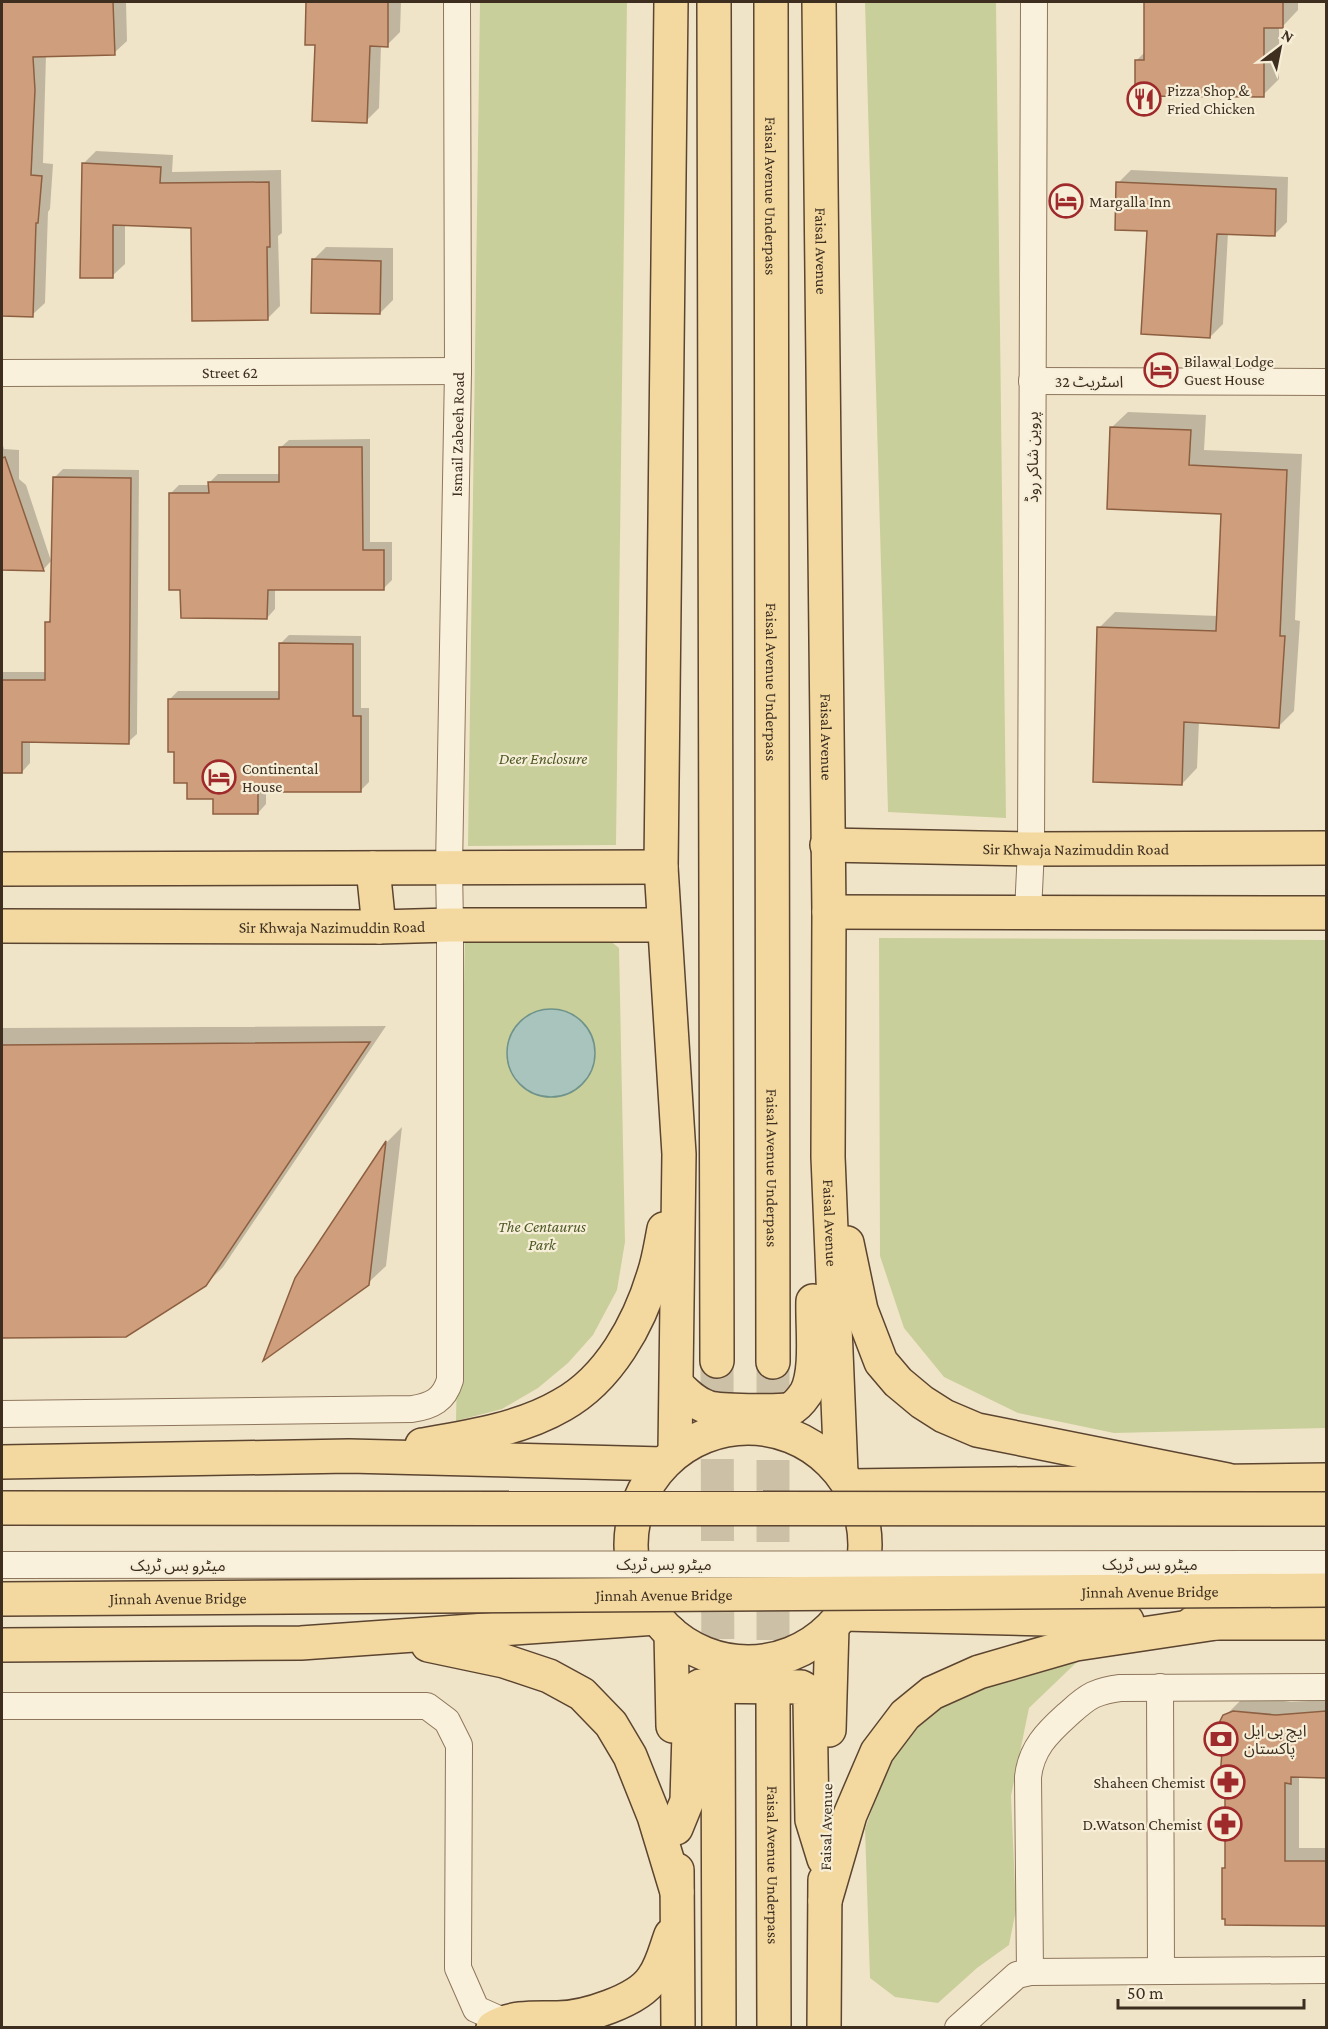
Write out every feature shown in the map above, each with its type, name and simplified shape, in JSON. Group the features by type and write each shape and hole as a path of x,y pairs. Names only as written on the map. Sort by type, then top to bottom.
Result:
{"main road":[{"path":"669,1458 677,1385 679,1154 661,867 671,2"},
{"path":"714,2 717,1361"},
{"name":"Faisal Avenue Underpass","path":"771,2 773,1362"},
{"name":"Faisal Avenue","path":"819,2 829,912 828,1157 845,1479"},
{"name":"Sir Khwaja Nazimuddin Road","path":"827,845 1031,849 1326,848"},
{"path":"2,869 661,867"},
{"path":"373,868 380,927"},
{"path":"829,912 1326,913"},
{"name":"Sir Khwaja Nazimuddin Road","path":"2,926 663,925"},
{"path":"349,1456 441,1442 527,1421 562,1405 585,1389 613,1359 639,1315 655,1272 679,1154"},
{"path":"677,1385 690,1397 707,1407 729,1410 789,1409 800,1402 807,1391 812,1367 813,1262 828,1157"},
{"path":"828,1157 861,1310 881,1362 898,1382 921,1402 944,1416 977,1430 1227,1479"},
{"path":"744,1428 780,1432 814,1448 845,1479 862,1517 865,1551 859,1584 838,1620 804,1648 771,1660 735,1661 700,1652 663,1625 639,1589 631,1556 633,1523 643,1491 669,1458 708,1435 744,1428"},
{"path":"2,1462 349,1456 669,1458"},
{"path":"845,1479 1326,1480"},
{"path":"2,1508 1326,1509"},
{"name":"Jinnah Avenue Bridge","path":"2,1599 1326,1590"},
{"path":"838,1620 1326,1623"},
{"name":"Faisal Avenue","path":"824,2028 824,1859 838,1620"},
{"path":"825,1901 850,1815 877,1752 905,1715 932,1693 979,1672 1076,1644 1216,1623"},
{"path":"301,1644 663,1625"},
{"path":"663,1625 676,1828 678,2028"},
{"path":"2,1645 433,1645 504,1661 549,1676 582,1694 611,1724 630,1756 654,1816 677,1907 653,1978 631,1998 574,2023 531,2018 498,2024"},
{"path":"676,1828 687,1801 690,1699 693,1691 700,1686 801,1687 808,1691 810,1699 812,1820 824,1859"},
{"name":"Faisal Avenue Underpass","path":"773,1703 774,2028"},
{"path":"718,1704 719,2028"}],"street":[{"name":"Ismail Zabeeh Road","path":"2,1414 412,1409 429,1406 447,1391 450,1380 449,868 458,371 457,2"},
{"name":"پروین شاکر روڈ","path":"1028,912 1031,849 1034,2"},
{"name":"Street 62","path":"2,373 458,371"},
{"name":"اسٹریٹ 32","path":"1032,381 1326,382"},
{"name":"میٹرو بس ٹریک","path":"2,1565 1326,1564"},
{"path":"1160,1687 1161,1970"},
{"path":"1030,1972 1028,1777 1036,1747 1049,1732 1086,1698 1120,1688 1326,1687"},
{"path":"2,1707 427,1706 447,1721 459,1745 458,1968 476,2009 498,2024"},
{"path":"958,2028 1017,1975 1030,1972 1326,1970"}],"green space":[{"name":"Deer Enclosure","path":"480,2 627,2 616,845 468,846"},
{"path":"865,2 996,2 1006,818 888,812"},
{"name":"The Centaurus Park","path":"465,931 603,935 619,948 625,1242 617,1290 593,1335 568,1363 538,1388 502,1409 456,1421"},
{"path":"879,938 1326,940 1326,1428 1114,1433 1018,1413 944,1377 904,1328 880,1256"},
{"path":"1078,1661 1029,1708 1011,1796 1016,1910 1009,1945 977,1968 938,2003 895,1997 870,1978 865,1829 900,1731 986,1673"}],"water":[{"path":"551,1009 576,1016 588,1028 595,1053 588,1078 576,1090 551,1097 526,1090 514,1078 507,1053 514,1028 526,1016"}],"building":[{"path":"2,2 113,2 115,55 33,57 35,90 31,175 42,176 38,223 36,223 33,317 2,316"},
{"path":"306,2 388,2 388,47 370,46 367,123 312,121 315,45 305,45"},
{"path":"1144,2 1283,2 1283,28 1264,28 1264,97 1135,96 1135,60 1144,60"},
{"path":"82,163 161,167 160,183 269,182 268,320 192,321 191,228 113,225 113,278 80,278"},
{"path":"1116,182 1276,189 1275,236 1217,234 1210,338 1141,334 1147,231 1115,230"},
{"path":"312,259 381,261 380,314 311,313"},
{"path":"1110,427 1191,430 1189,465 1287,470 1280,636 1285,636 1279,728 1184,722 1182,785 1093,782 1097,627 1216,631 1221,514 1107,509"},
{"path":"279,447 362,447 363,550 384,550 384,590 268,590 267,619 181,618 180,590 169,590 169,493 209,493 208,482 279,482"},
{"path":"5,457 44,571 2,570 2,458"},
{"path":"53,477 131,478 129,744 22,742 22,773 2,773 2,680 45,680 45,622 50,622"},
{"path":"279,643 353,644 353,716 361,716 361,792 258,792 258,814 213,814 213,799 187,799 187,783 174,783 174,752 168,752 168,699 279,699"},
{"path":"370,1042 206,1286 126,1337 2,1338 2,1045"},
{"path":"386,1141 369,1285 263,1361 295,1278"},
{"path":"1233,1711 1276,1715 1326,1711 1326,1778 1291,1777 1291,1784 1285,1783 1285,1861 1326,1861 1326,1926 1225,1925 1225,1919 1222,1919 1222,1868 1225,1868 1225,1782 1220,1777 1222,1752 1219,1723 1223,1715"}],"tunnel":[{"path":"717,1361 718,1704"},
{"path":"773,1362 773,1703"}],"place":[{"name":"Pizza Shop & Fried Chicken","path":"1144,99"},
{"name":"Margalla Inn","path":"1066,201"},
{"name":"Bilawal Lodge Guest House","path":"1161,370"},
{"name":"Continental House","path":"219,777"},
{"name":"ایچ بی ایل پاکستان","path":"1221,1739"},
{"name":"Shaheen Chemist","path":"1228,1782"},
{"name":"D.Watson Chemist","path":"1225,1824"}]}
